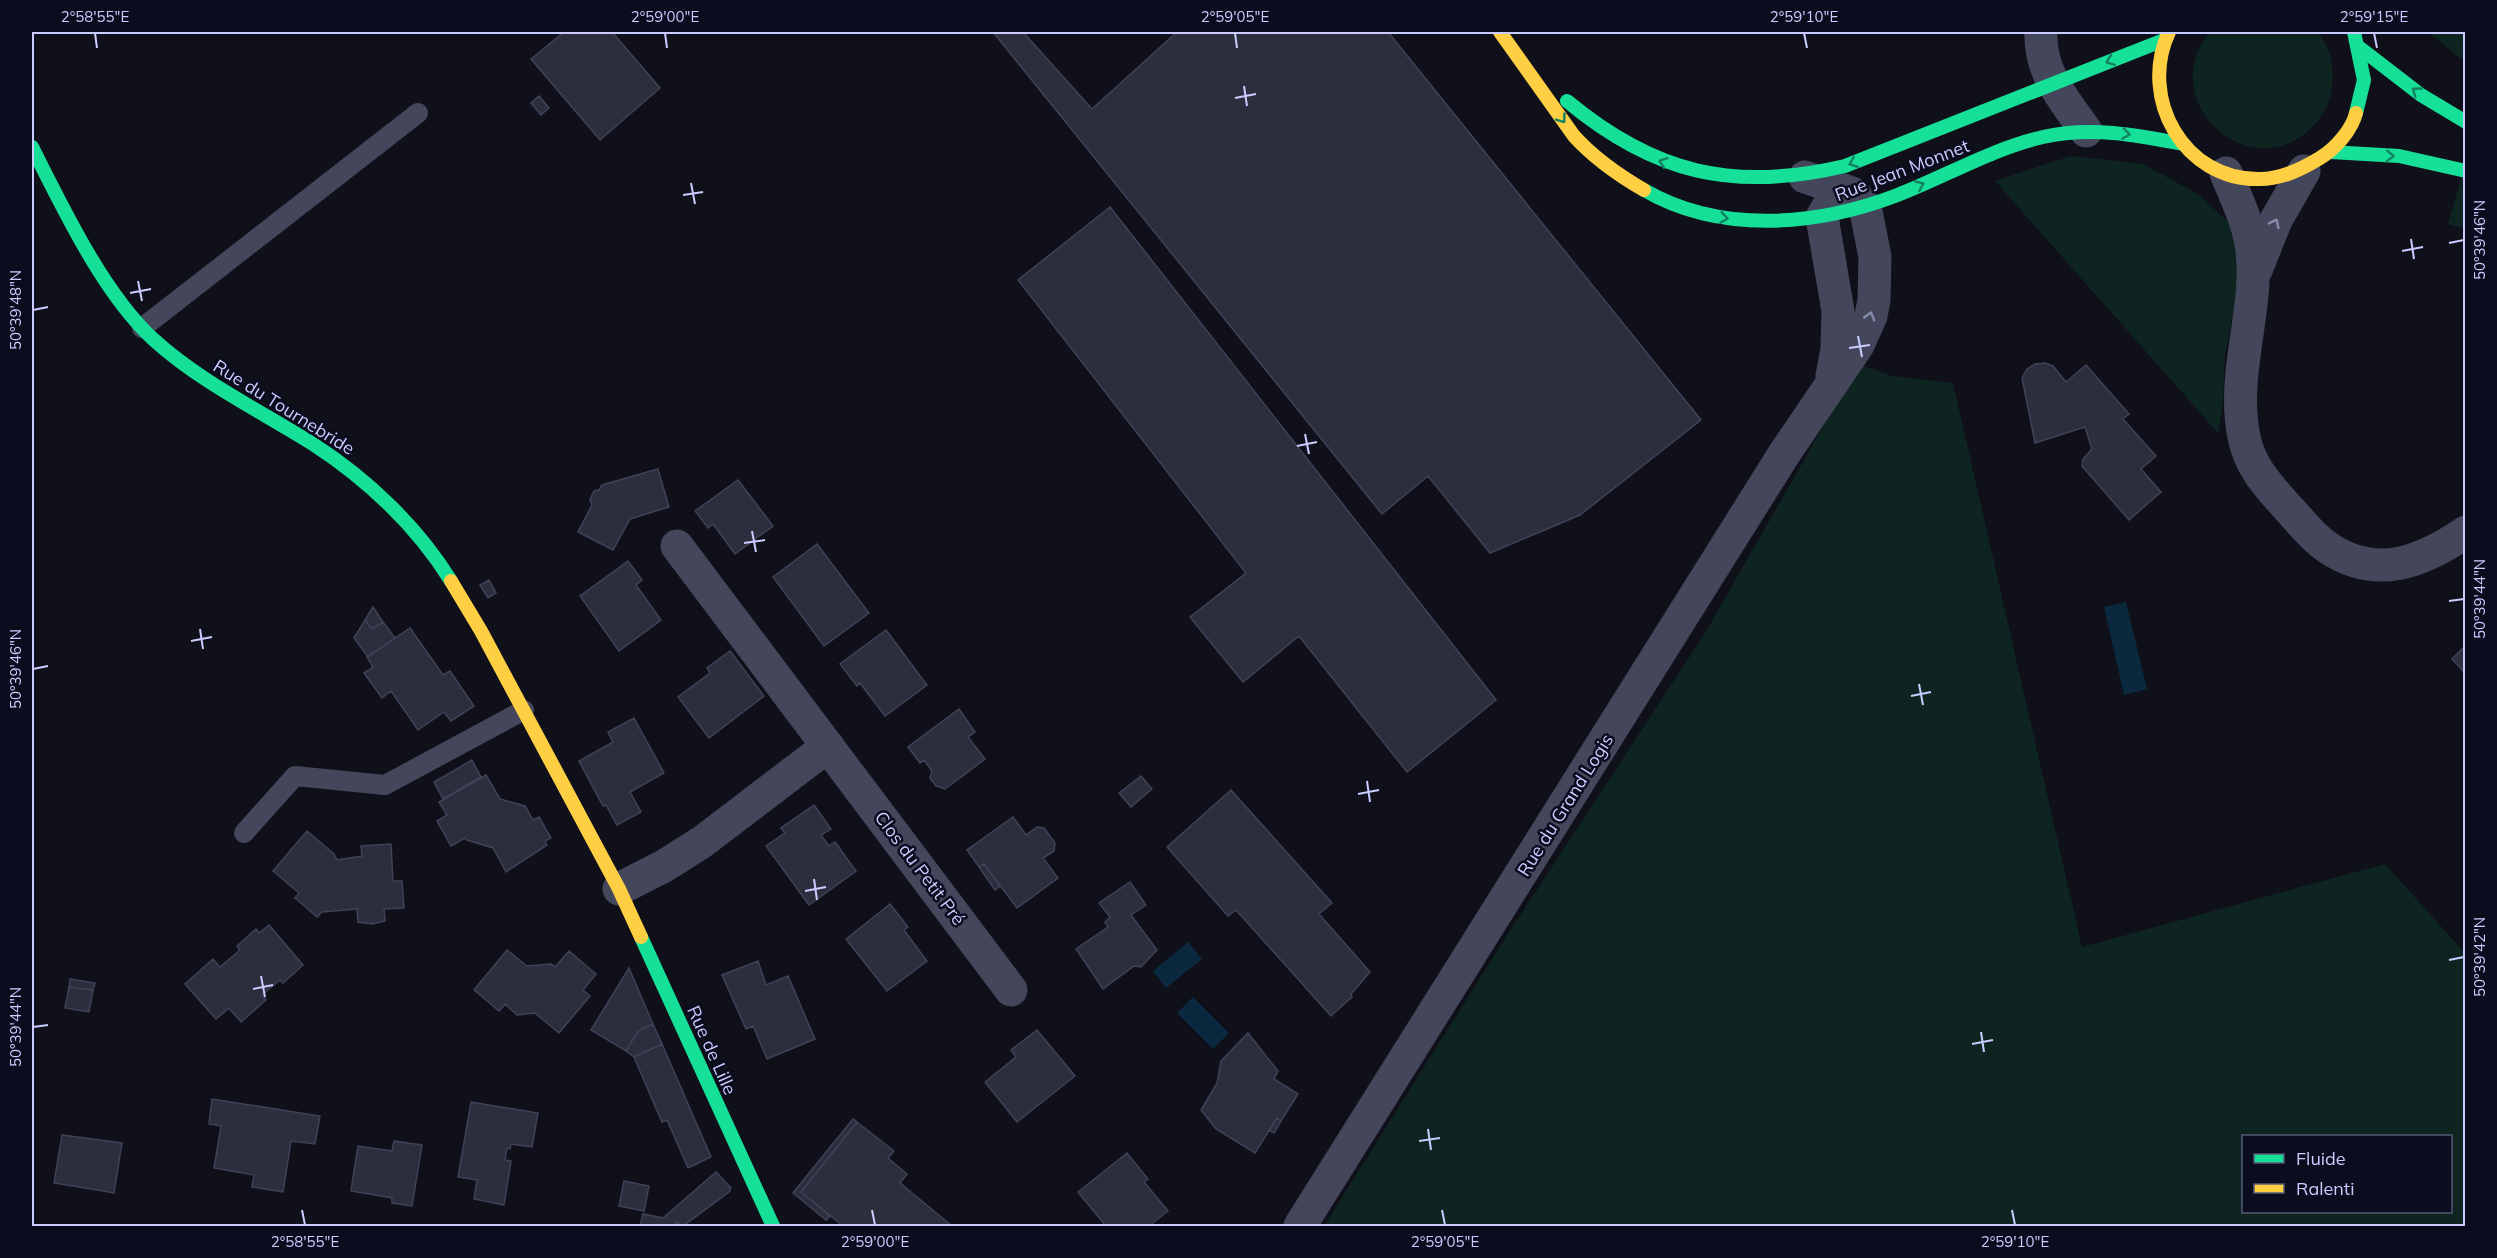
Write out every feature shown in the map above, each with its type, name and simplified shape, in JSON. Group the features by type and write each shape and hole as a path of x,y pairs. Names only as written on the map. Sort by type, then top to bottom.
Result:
{"street":[{"name":"Rue Jean Monnet","path":"1500,32 1586,149 1644,191 1680,208 1716,217 1768,223 1822,217"},
{"path":"2041,32 2043,60 2053,84 2086,131"},
{"path":"2166,36 2159,62 2159,95 2170,126 2196,157 2235,177 2265,180 2304,171 2331,152 2346,135 2361,104 2364,70 2354,32"},
{"name":"Rue Jean Monnet","path":"1518,54 1595,126 1615,139 1681,169 1748,180 1805,177 1845,166 2053,84 2166,36"},
{"path":"2360,48 2421,95 2466,122"},
{"name":"Rue Jean Monnet","path":"1856,199 2042,137 2086,131 2134,135 2183,144"},
{"path":"1822,217 1831,202 1856,199 1908,141"},
{"name":"Rue du Tournebride","path":"32,147 67,215 111,289 142,328 173,357 194,372 314,444 348,468 392,507 438,560 482,631 619,889"},
{"path":"2331,152 2399,156 2466,171"},
{"path":"2253,278 2276,220 2304,171"},
{"path":"2226,173 2249,236 2253,278 2240,398 2241,418 2248,452 2263,480 2326,546 2339,554 2368,564 2399,564 2414,561 2430,555 2466,532"},
{"path":"1805,177 1856,199"},
{"name":"Rue du Grand Logis","path":"1300,1227 1830,384 1846,364 1866,331 1874,300 1875,257 1856,199"},
{"name":"Rue du Grand Logis","path":"1822,217 1838,311 1837,349 1830,384"},
{"name":"Clos du Petit Pré","path":"677,546 1011,990"},
{"path":"619,889 664,866 702,842 828,746"},
{"name":"Rue de Lille","path":"619,889 773,1227"}],"lane":[{"path":"142,328 418,113"},
{"path":"244,833 294,776 385,784 524,710"}],"green space":[{"path":"2210,32 2317,32 2329,52 2333,75 2328,102 2317,122 2309,130 2284,145 2259,148 2235,141 2215,127 2200,107 2193,83 2196,57"},
{"path":"2428,32 2465,32 2465,62"},
{"path":"2071,156 2143,164 2198,194 2237,230 2238,292 2225,354 2223,404 2218,433 1995,181"},
{"path":"2465,164 2465,229 2448,224"},
{"path":"1859,364 1892,376 1953,383 2082,947 2385,864 2465,953 2465,1226 1324,1226 1506,937 1705,633"}],"water":[{"path":"2126,602 2147,689 2124,695 2104,607"},
{"path":"1188,942 1202,959 1166,988 1153,971"},
{"path":"1193,997 1229,1033 1213,1049 1177,1013"}],"building":[{"path":"564,32 612,32 660,88 600,140 531,59"},
{"path":"993,32 1023,32 1092,109 1177,32 1388,32 1701,420 1580,515 1490,553 1428,476 1382,514"},
{"path":"539,96 549,108 541,115 531,103"},
{"path":"1110,207 1496,700 1407,772 1299,636 1243,682 1190,617 1246,573 1018,280"},
{"path":"2045,363 2053,366 2066,382 2086,365 2129,414 2123,419 2156,456 2141,469 2161,492 2129,520 2082,466 2083,459 2092,449 2085,427 2035,443 2022,378 2027,369 2035,364"},
{"path":"658,469 669,507 630,519 613,550 578,532 592,505 590,499 594,491 599,490 602,485"},
{"path":"738,480 773,526 735,554 713,524 708,528 695,511"},
{"path":"817,544 869,613 824,646 773,577"},
{"path":"628,561 642,580 636,585 661,620 619,651 580,596"},
{"path":"489,580 496,593 488,598 480,585"},
{"path":"373,607 383,622 372,629 365,620"},
{"path":"365,620 372,629 383,622 395,638 368,657 354,638"},
{"path":"410,628 443,675 450,671 474,706 451,721 444,712 418,730 391,691 382,698 364,673 373,667 367,657"},
{"path":"886,630 927,685 885,716 860,683 857,686 840,664"},
{"path":"2466,645 2466,674 2452,659"},
{"path":"730,651 764,696 709,738 678,697 710,673 707,668"},
{"path":"959,709 975,732 968,737 985,759 945,789 936,786 930,778 932,771 924,760 920,763 908,747"},
{"path":"634,718 664,773 630,792 641,812 617,825 606,805 603,806 579,761 613,742 608,732"},
{"path":"472,760 481,777 443,799 434,782"},
{"path":"486,775 500,799 525,806 533,820 539,817 551,838 545,841 547,845 506,872 493,848 465,838 451,846 437,821 447,815 439,802"},
{"path":"1141,776 1152,789 1131,807 1119,793"},
{"path":"1231,790 1332,903 1319,914 1370,972 1351,994 1352,997 1331,1016 1236,910 1228,916 1167,847"},
{"path":"814,805 831,829 821,835 829,846 835,842 856,871 809,905 766,846 785,833 781,828"},
{"path":"1013,817 1026,835 1037,827 1044,828 1055,843 1054,851 1043,858 1058,878 1017,908 984,864 979,867 967,850"},
{"path":"307,831 334,854 337,860 362,856 361,846 391,844 393,881 402,881 404,908 384,909 385,921 372,924 358,922 357,909 322,912 317,917 295,898 299,893 273,871"},
{"path":"984,864 1000,886 995,890 979,867"},
{"path":"1130,882 1146,905 1131,915 1157,950 1141,967 1134,966 1103,989 1076,949 1108,927 1105,922 1110,917 1099,903"},
{"path":"890,904 908,927 904,930 927,961 887,991 846,939"},
{"path":"269,925 303,965 283,983 280,980 262,995 266,1000 241,1022 229,1008 216,1019 185,984 213,959 220,967 240,950 237,946 256,929 259,933"},
{"path":"507,950 527,966 551,964 555,967 569,951 596,974 583,990 590,996 559,1033 535,1013 517,1015 505,1004 499,1011 474,990"},
{"path":"758,961 766,985 788,976 815,1039 767,1059 753,1026 746,1029 722,975"},
{"path":"629,968 653,1024 638,1031 626,1051 591,1030"},
{"path":"70,979 95,983 93,990 69,987"},
{"path":"69,987 93,990 89,1012 65,1008"},
{"path":"653,1024 662,1044 634,1057 626,1051 638,1031"},
{"path":"1037,1030 1075,1076 1017,1122 985,1082 1016,1057 1011,1050"},
{"path":"1248,1033 1278,1071 1274,1079 1298,1094 1281,1121 1277,1118 1255,1153 1216,1129 1201,1110 1217,1083 1221,1061"},
{"path":"662,1044 711,1157 688,1168 667,1120 662,1122 634,1057"},
{"path":"212,1099 320,1116 315,1144 291,1141 283,1192 252,1187 254,1175 214,1168 221,1126 209,1124"},
{"path":"471,1102 538,1113 532,1147 511,1144 510,1149 507,1148 505,1160 511,1161 504,1205 474,1199 477,1180 458,1177"},
{"path":"1277,1118 1281,1121 1274,1133 1269,1130"},
{"path":"853,1119 857,1122 801,1192 830,1216 826,1220 793,1193"},
{"path":"857,1122 894,1151 888,1158 907,1174 900,1183 952,1226 843,1226 801,1192"},
{"path":"62,1135 122,1143 114,1193 54,1183"},
{"path":"394,1141 422,1145 412,1206 392,1203 392,1198 351,1191 358,1146 392,1151"},
{"path":"1127,1153 1148,1179 1144,1182 1168,1211 1149,1226 1106,1226 1078,1192"},
{"path":"716,1172 731,1188 729,1192 683,1226 676,1222 676,1226 640,1226 643,1214 663,1218"},
{"path":"624,1181 649,1186 644,1211 619,1206"}],"traffic: fast":[{"path":"2354,32 2364,80 2356,113"},
{"path":"1567,101 1632,146 1664,161 1697,171 1731,176 1767,177 1805,174 1845,166 2164,40"},
{"path":"2360,48 2421,95 2466,122"},
{"path":"1644,190 1673,204 1704,214 1768,221 1800,219 1833,214 1895,196 1987,156 2043,137 2096,132 2131,135 2183,144"},
{"path":"32,147 85,249 117,298 153,339 190,369 313,444 353,472 407,523 423,541 451,581"},
{"path":"2331,152 2399,156 2466,171"},
{"path":"641,937 773,1226"}],"traffic: slow":[{"path":"1500,32 1574,136 1607,166 1644,190"},
{"path":"2169,32 2161,57 2159,83 2164,108 2174,131 2190,151 2209,166 2233,176 2260,179 2292,173 2331,150 2347,132 2356,113"},
{"path":"451,581 481,631 619,889 641,937"}]}
